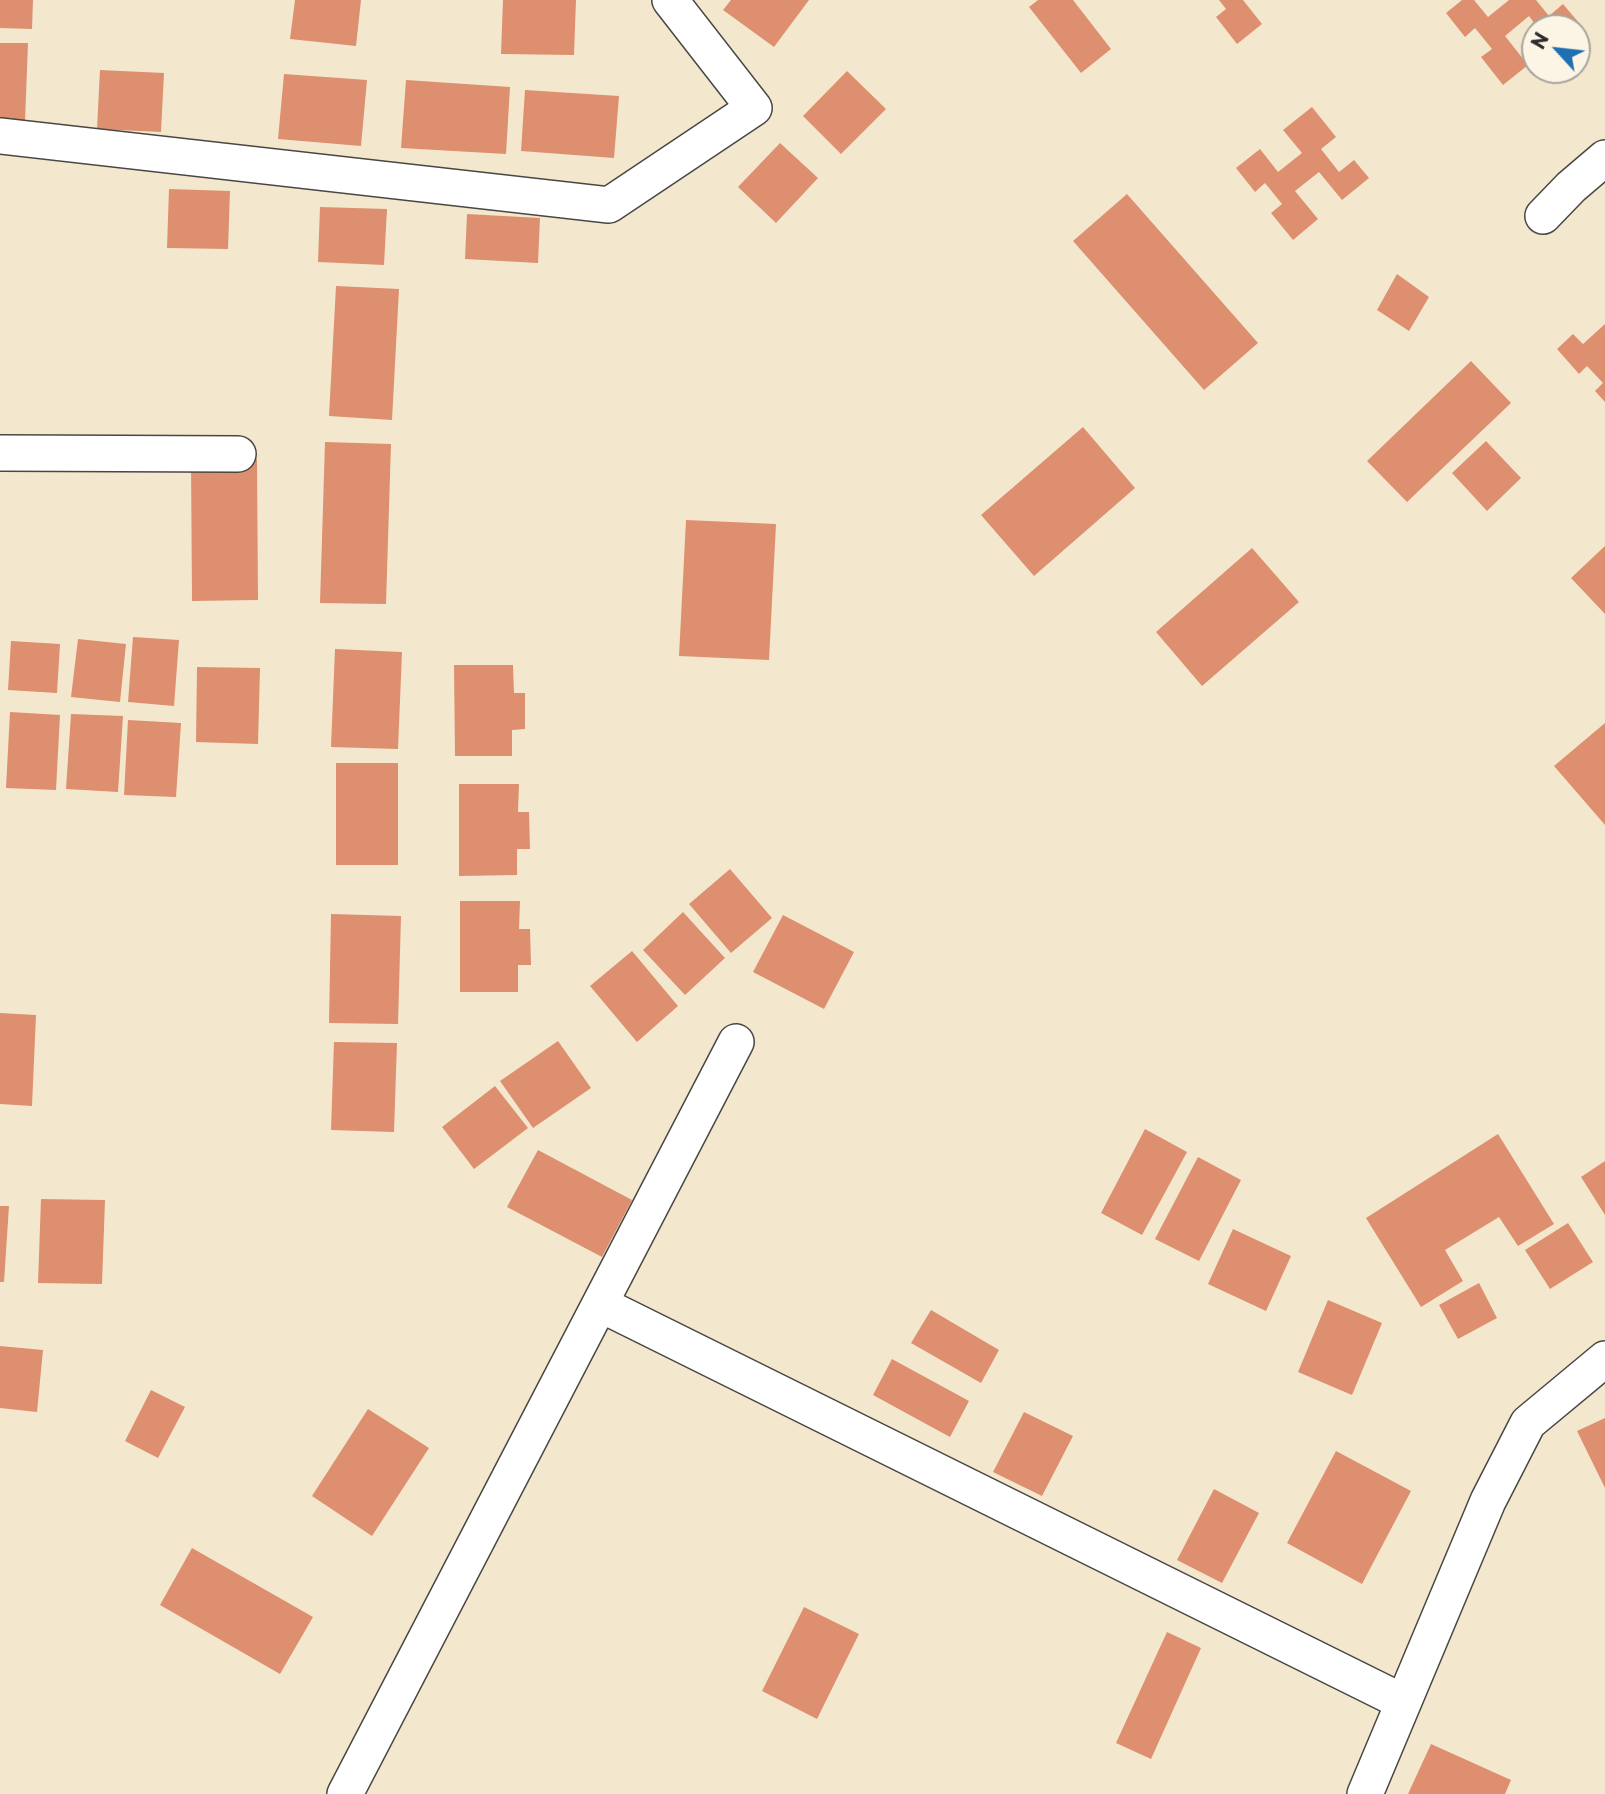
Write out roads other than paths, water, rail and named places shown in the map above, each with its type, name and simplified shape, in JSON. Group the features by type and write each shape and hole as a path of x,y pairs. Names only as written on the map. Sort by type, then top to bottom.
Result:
{"street":[{"path":"0,136 609,205 754,108 670,0"},
{"path":"1543,216 1605,158"},
{"path":"0,453 238,454"},
{"path":"345,1794 736,1042"},
{"path":"600,1304 1403,1702"},
{"path":"1365,1794 1488,1501 1528,1423 1605,1359"}]}
